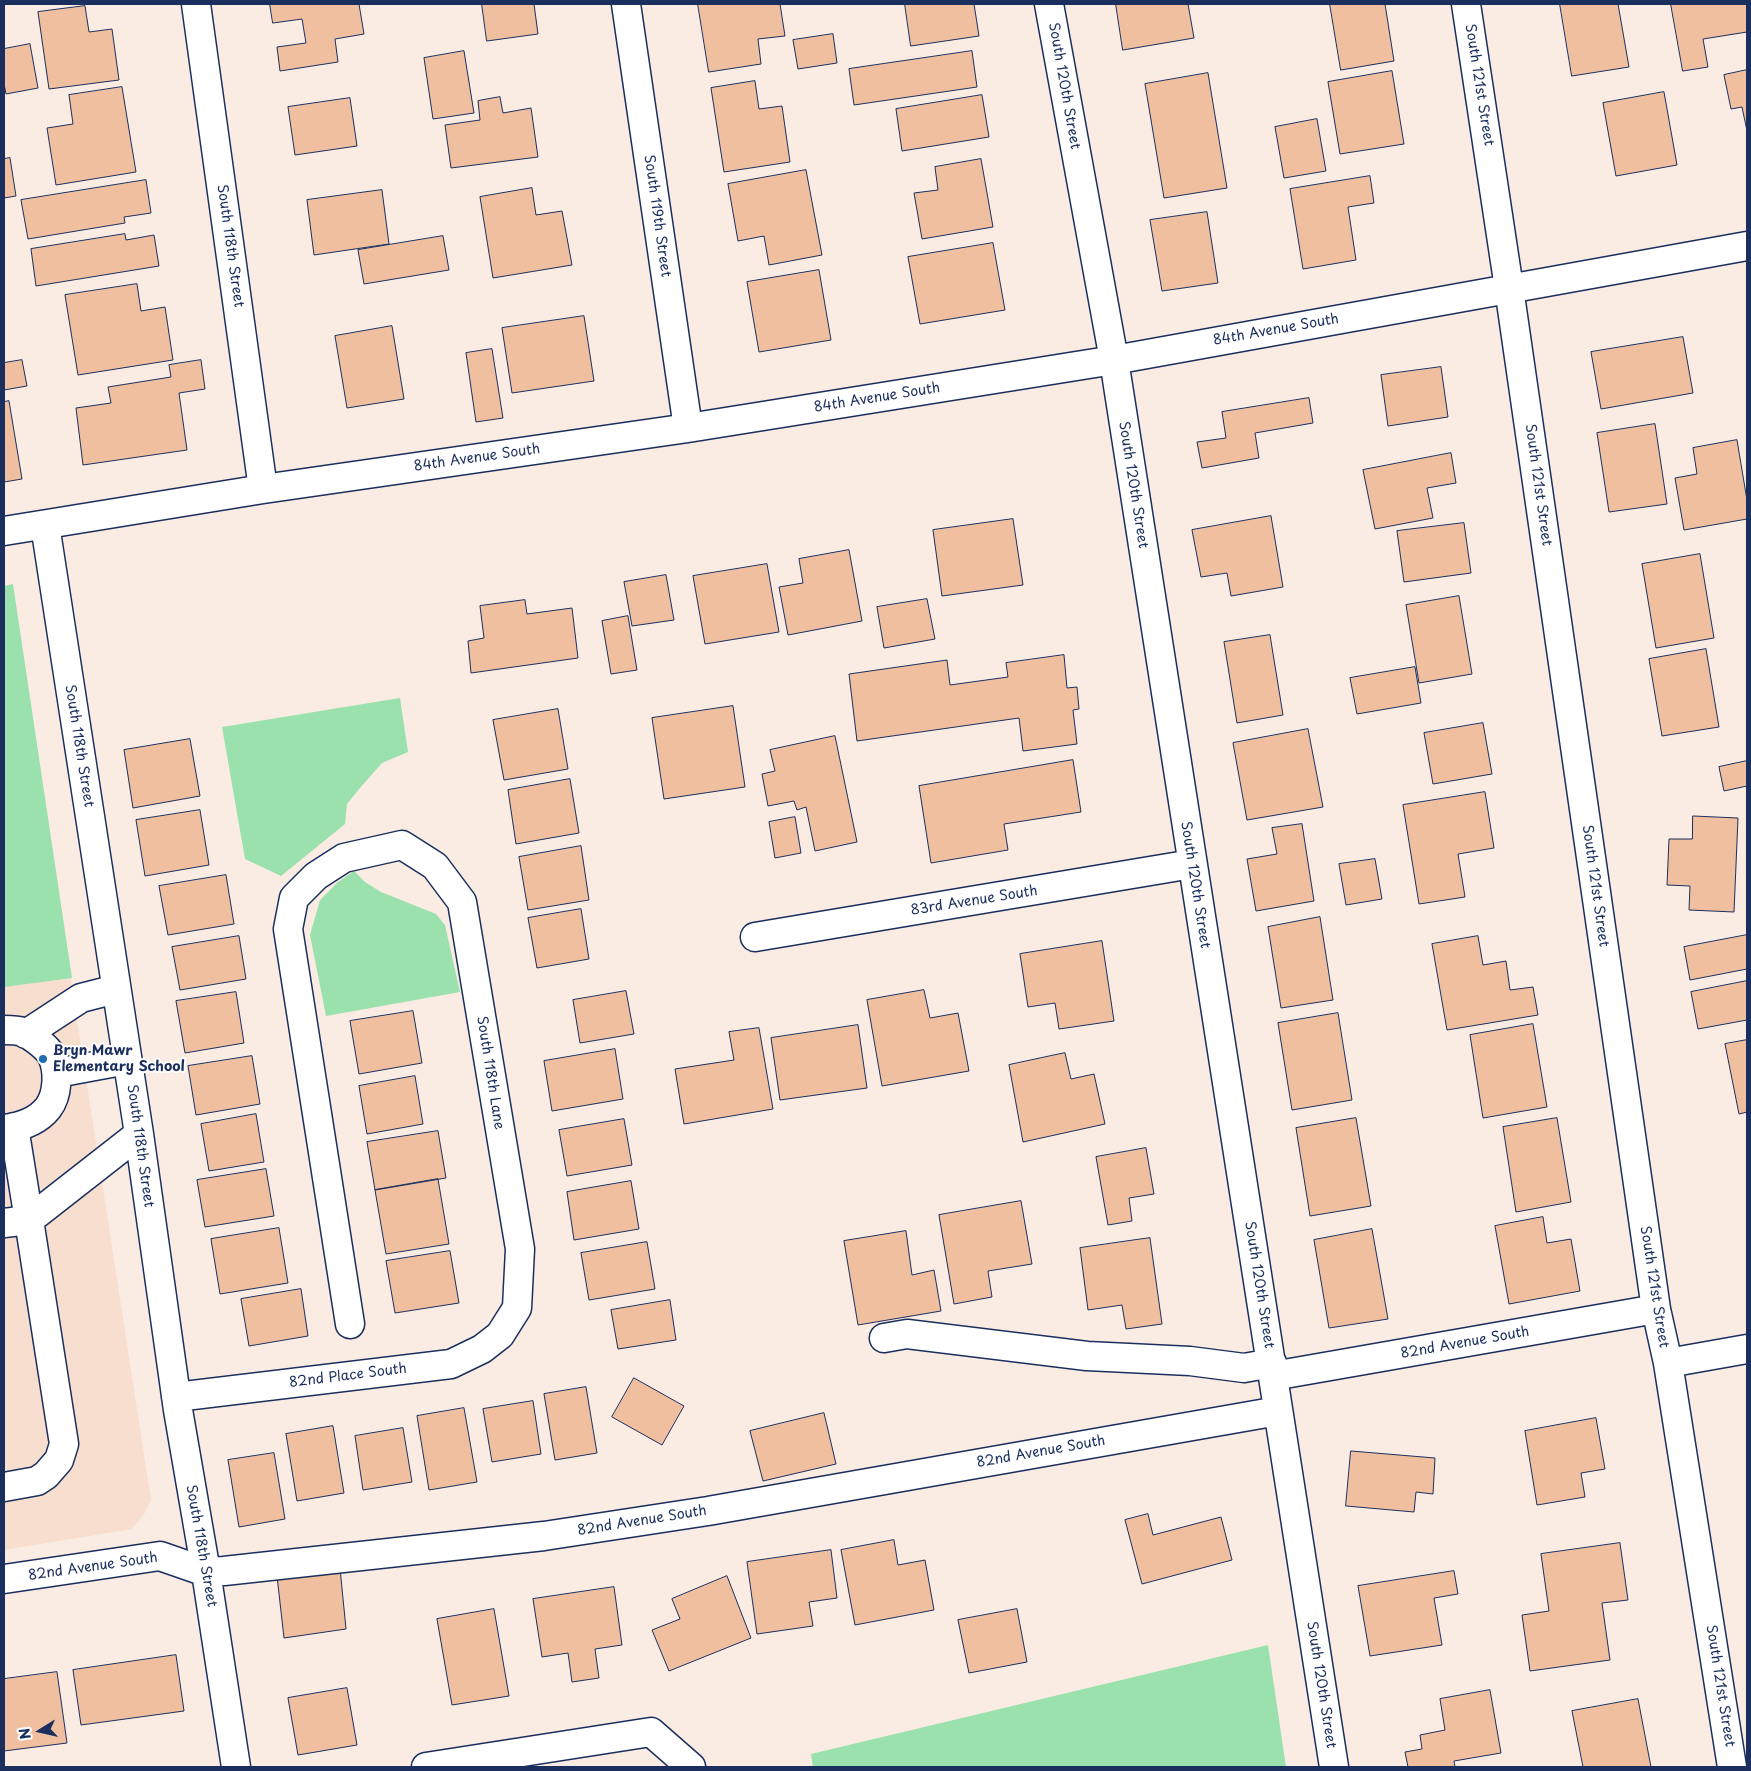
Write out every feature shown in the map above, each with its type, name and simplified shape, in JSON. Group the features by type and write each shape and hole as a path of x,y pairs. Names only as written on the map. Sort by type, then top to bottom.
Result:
{"street":[{"name":"South 118th Street","path":"196,4 263,489"},
{"name":"South 119th Street","path":"626,4 688,428"},
{"name":"South 120th Street","path":"1049,4 1114,360 1334,1767"},
{"name":"South 121st Street","path":"1466,4 1509,288 1656,1309 1668,1363 1732,1767"},
{"name":"84th Avenue South","path":"4,531 263,489 688,428 1114,360 1747,246"},
{"name":"South 118th Street","path":"45,524 139,1134 176,1397 206,1572 236,1767"},
{"name":"South 118th Lane","path":"350,1324 288,929 294,898 316,876 344,858 402,845 435,866 462,902 520,1249 517,1308 506,1325"},
{"name":"83rd Avenue South","path":"755,937 1192,864"},
{"path":"15,1032 80,998 116,989"},
{"path":"4,1487 37,1481 46,1475 59,1460 64,1444 16,1222 9,1128 27,1124 49,1107 55,1091 57,1073 52,1055 38,1042 15,1032"},
{"path":"57,1073 127,1060"},
{"path":"16,1222 139,1134"},
{"name":"82nd Avenue South","path":"884,1338 907,1334 1087,1356 1190,1361 1272,1370 1656,1309"},
{"name":"82nd Place South","path":"176,1397 451,1364 482,1349 500,1335 506,1325"},
{"path":"1668,1363 1747,1349"},
{"name":"82nd Avenue South","path":"4,1579 160,1556 206,1572 544,1536 708,1511 1278,1411"},
{"path":"426,1767 651,1732 691,1767"}],"shaded area":[{"name":"Bryn Mawr Elementary School","path":"4,604 15,618 151,1500 146,1511 132,1529 4,1550"}],"green space":[{"path":"13,584 72,978 4,987 4,586"},
{"path":"400,698 408,752 382,763 360,788 347,804 345,824 281,876 245,859 222,727"},
{"path":"354,871 365,882 381,892 436,914 445,925 460,992 326,1016 310,935 320,900 338,882"},
{"path":"1268,1645 1286,1767 813,1767 811,1754"}],"building":[{"path":"270,4 359,4 364,34 335,39 338,62 280,71 277,47 306,43 302,19 273,23"},
{"path":"482,4 534,4 538,34 487,41"},
{"path":"698,4 780,4 785,36 758,39 761,64 709,72"},
{"path":"905,4 974,4 979,36 911,46"},
{"path":"1116,4 1188,4 1194,38 1123,50"},
{"path":"1330,4 1385,4 1394,61 1341,70"},
{"path":"1560,4 1618,4 1629,67 1572,76"},
{"path":"1671,4 1747,4 1747,32 1703,39 1708,67 1683,71"},
{"path":"85,6 89,32 112,29 119,80 49,89 38,12"},
{"path":"833,34 837,63 798,69 793,40"},
{"path":"30,44 38,88 6,94 4,84 4,49"},
{"path":"464,51 474,113 433,119 424,58"},
{"path":"972,51 977,87 854,105 849,69"},
{"path":"1747,70 1747,131 1742,107 1731,109 1724,75"},
{"path":"1392,71 1404,144 1340,154 1328,82"},
{"path":"1208,73 1227,188 1164,198 1145,84"},
{"path":"755,81 759,109 782,106 790,162 724,172 711,88"},
{"path":"122,87 136,172 56,185 47,128 73,124 69,95"},
{"path":"1664,92 1677,165 1616,176 1603,103"},
{"path":"982,95 989,137 902,151 896,109"},
{"path":"500,97 503,113 531,108 538,157 451,168 445,125 480,120 478,101"},
{"path":"350,98 357,146 295,155 288,107"},
{"path":"1317,119 1326,171 1284,178 1275,127"},
{"path":"10,158 16,196 4,198 4,159"},
{"path":"981,159 993,227 922,239 914,193 938,190 935,167"},
{"path":"806,170 822,255 769,265 764,236 738,241 728,184"},
{"path":"1370,176 1374,203 1348,207 1356,260 1303,269 1290,189"},
{"path":"146,180 151,213 124,217 125,223 28,239 21,200"},
{"path":"532,188 536,215 562,211 572,265 493,278 480,197"},
{"path":"382,190 389,244 314,255 307,200"},
{"path":"1207,212 1218,283 1162,291 1150,220"},
{"path":"125,234 126,240 154,235 159,266 36,286 31,249"},
{"path":"443,236 449,270 364,284 358,250"},
{"path":"993,243 1005,310 920,324 908,257"},
{"path":"819,270 831,340 759,352 747,282"},
{"path":"137,284 141,311 165,307 173,360 78,375 65,295"},
{"path":"584,316 594,381 512,393 502,328"},
{"path":"392,326 404,399 347,408 335,336"},
{"path":"1683,337 1693,393 1601,409 1591,352"},
{"path":"492,349 503,418 476,422 466,353"},
{"path":"22,360 27,386 4,390 4,363"},
{"path":"201,360 205,389 179,393 187,450 83,465 76,408 111,403 108,387 171,377 169,365"},
{"path":"1441,367 1448,417 1388,426 1381,375"},
{"path":"1309,398 1313,423 1255,433 1259,458 1202,468 1197,442 1226,438 1222,412"},
{"path":"9,401 22,479 4,482 4,402"},
{"path":"1655,424 1667,504 1609,512 1597,433"},
{"path":"1737,440 1747,500 1747,519 1684,530 1675,478 1697,474 1693,448"},
{"path":"1451,453 1456,483 1427,488 1433,518 1375,529 1363,470"},
{"path":"1271,516 1283,587 1231,596 1227,573 1201,577 1192,530"},
{"path":"1013,519 1023,585 942,596 933,530"},
{"path":"1464,523 1471,573 1404,582 1397,531"},
{"path":"849,550 862,621 788,635 779,587 803,583 799,559"},
{"path":"1700,554 1714,638 1656,648 1642,564"},
{"path":"767,564 779,632 705,644 693,576"},
{"path":"666,575 674,620 632,626 624,582"},
{"path":"1459,596 1472,674 1419,683 1406,605"},
{"path":"927,599 935,639 884,648 877,607"},
{"path":"525,600 527,614 572,608 578,658 471,673 468,641 484,638 480,606"},
{"path":"628,616 637,670 611,674 602,621"},
{"path":"1270,635 1283,715 1237,723 1224,642"},
{"path":"1706,649 1719,727 1662,736 1649,659"},
{"path":"1064,655 1067,688 1077,687 1079,709 1073,710 1077,744 1023,751 1019,718 857,741 849,674 947,660 950,685 1008,677 1006,663"},
{"path":"1415,667 1421,703 1357,714 1350,678"},
{"path":"733,706 745,787 664,799 652,718"},
{"path":"558,709 568,769 504,780 493,720"},
{"path":"1483,723 1492,774 1433,784 1424,733"},
{"path":"1308,729 1323,807 1247,820 1233,743"},
{"path":"835,736 857,842 815,851 806,807 797,810 794,801 768,806 762,774 775,771 770,750"},
{"path":"190,739 200,796 133,808 124,750"},
{"path":"1073,760 1081,812 1004,824 1008,850 931,863 919,786"},
{"path":"1747,761 1747,786 1724,791 1719,767"},
{"path":"570,779 579,833 516,844 508,790"},
{"path":"1485,792 1494,848 1458,854 1465,897 1419,904 1403,805"},
{"path":"200,810 209,865 145,876 136,820"},
{"path":"1693,816 1738,818 1734,912 1689,910 1690,886 1667,885 1669,839 1692,839"},
{"path":"795,817 801,853 775,858 769,822"},
{"path":"1302,824 1314,901 1256,911 1247,859 1277,854 1272,828"},
{"path":"581,846 589,900 528,910 519,857"},
{"path":"1375,859 1382,899 1346,905 1339,864"},
{"path":"226,875 234,924 168,935 159,886"},
{"path":"581,909 589,959 537,968 528,918"},
{"path":"1320,917 1333,1000 1281,1008 1268,927"},
{"path":"1747,935 1747,969 1690,980 1684,947"},
{"path":"239,936 246,979 180,990 172,947"},
{"path":"1478,936 1483,965 1506,961 1510,990 1533,987 1538,1015 1447,1030 1432,944"},
{"path":"1102,941 1114,1021 1059,1029 1055,1003 1028,1007 1020,954"},
{"path":"1747,981 1747,1020 1698,1029 1691,992"},
{"path":"924,990 930,1018 958,1013 969,1071 882,1086 867,1000"},
{"path":"626,991 634,1034 580,1043 573,1000"},
{"path":"236,992 244,1043 185,1053 176,1001"},
{"path":"413,1011 422,1063 359,1074 350,1021"},
{"path":"1338,1013 1352,1100 1292,1110 1278,1023"},
{"path":"1533,1024 1547,1107 1483,1118 1470,1035"},
{"path":"858,1025 867,1088 780,1100 771,1038"},
{"path":"759,1028 773,1109 684,1124 675,1069 734,1060 729,1032"},
{"path":"1747,1040 1747,1112 1739,1114 1725,1044"},
{"path":"615,1049 623,1099 552,1111 544,1061"},
{"path":"1065,1053 1071,1079 1094,1074 1105,1124 1023,1142 1009,1065"},
{"path":"252,1056 260,1104 196,1115 188,1066"},
{"path":"415,1076 423,1124 367,1134 359,1086"},
{"path":"256,1114 264,1162 209,1171 201,1124"},
{"path":"1356,1118 1371,1206 1310,1216 1296,1128"},
{"path":"1557,1118 1571,1202 1516,1212 1503,1127"},
{"path":"624,1119 632,1165 567,1176 559,1130"},
{"path":"438,1131 446,1178 375,1190 367,1142"},
{"path":"1146,1148 1154,1194 1129,1198 1132,1221 1108,1225 1096,1157"},
{"path":"266,1169 274,1216 205,1227 197,1180"},
{"path":"438,1179 449,1244 386,1254 375,1190"},
{"path":"631,1181 639,1229 574,1240 567,1192"},
{"path":"1021,1201 1032,1264 988,1271 992,1297 954,1304 939,1215"},
{"path":"1543,1217 1547,1243 1571,1239 1580,1291 1509,1304 1495,1226"},
{"path":"279,1228 288,1283 220,1294 211,1239"},
{"path":"1372,1229 1388,1319 1329,1328 1314,1240"},
{"path":"906,1231 912,1275 934,1270 941,1311 858,1325 844,1241"},
{"path":"1150,1238 1162,1324 1126,1329 1122,1305 1088,1310 1080,1248"},
{"path":"647,1242 655,1289 589,1300 581,1253"},
{"path":"450,1251 459,1303 395,1313 386,1261"},
{"path":"301,1289 308,1336 249,1346 241,1299"},
{"path":"670,1300 676,1340 618,1349 611,1310"},
{"path":"634,1378 684,1406 662,1445 612,1417"},
{"path":"586,1387 597,1453 555,1460 544,1394"},
{"path":"533,1401 541,1454 492,1462 483,1409"},
{"path":"464,1408 477,1482 429,1490 417,1416"},
{"path":"824,1413 836,1464 763,1481 750,1431"},
{"path":"1596,1418 1605,1469 1581,1473 1585,1497 1537,1505 1525,1431"},
{"path":"333,1426 344,1493 297,1501 286,1434"},
{"path":"403,1428 412,1482 363,1490 355,1436"},
{"path":"1351,1451 1435,1458 1433,1494 1416,1492 1414,1512 1346,1506"},
{"path":"274,1453 285,1519 239,1527 228,1460"},
{"path":"1148,1514 1153,1535 1221,1517 1232,1560 1142,1584 1125,1520"},
{"path":"894,1540 898,1565 925,1560 934,1610 855,1625 841,1550"},
{"path":"1620,1543 1628,1600 1602,1603 1610,1660 1530,1671 1522,1615 1549,1611 1541,1554"},
{"path":"831,1550 837,1598 809,1602 813,1626 757,1634 747,1562"},
{"path":"340,1568 346,1629 284,1638 277,1576"},
{"path":"1454,1571 1458,1594 1434,1598 1442,1645 1370,1656 1358,1586"},
{"path":"727,1576 751,1638 669,1671 652,1630 680,1619 672,1599"},
{"path":"614,1587 622,1645 595,1649 599,1678 572,1682 568,1653 542,1657 533,1599"},
{"path":"494,1609 509,1696 452,1705 437,1619"},
{"path":"1017,1609 1027,1662 969,1673 958,1620"},
{"path":"176,1655 184,1711 81,1725 73,1670"},
{"path":"57,1672 67,1743 4,1751 4,1679"},
{"path":"347,1688 357,1745 298,1755 288,1698"},
{"path":"1490,1690 1501,1753 1454,1761 1455,1767 1408,1767 1405,1752 1422,1749 1420,1735 1445,1730 1440,1699"},
{"path":"1638,1699 1651,1767 1583,1767 1572,1711"}],"place":[{"name":"Bryn Mawr Elementary School","path":"43,1059"}]}
